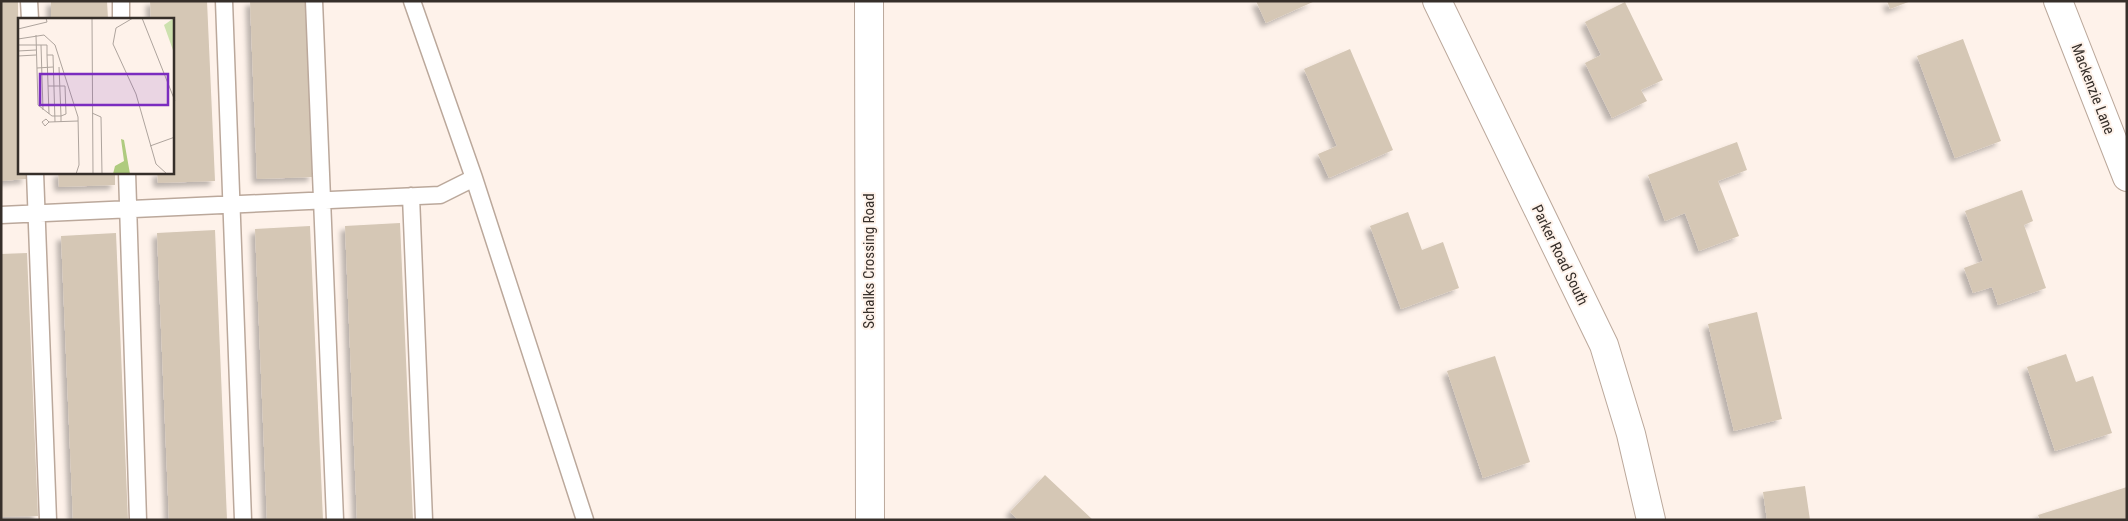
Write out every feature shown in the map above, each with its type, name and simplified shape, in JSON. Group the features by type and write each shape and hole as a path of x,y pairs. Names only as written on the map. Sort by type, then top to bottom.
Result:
{"street":[{"name":"Schalks Crossing Road","path":"869,1 870,520"},
{"name":"Parker Road South","path":"1437,1 1604,345 1631,434 1651,520"},
{"name":"Mackenzie Lane","path":"2058,1 2127,177"}],"lane":[{"path":"29,1 30,18"},
{"path":"121,1 121,18"},
{"path":"224,1 243,520"},
{"path":"314,1 335,520"},
{"path":"412,1 474,178 585,520"},
{"path":"35,174 48,520"},
{"path":"127,174 138,520"},
{"path":"1,215 440,195 474,178"},
{"path":"411,196 424,520"}],"building":[{"path":"1,1 18,1 18,174 26,174 26,179 1,181"},
{"path":"51,1 107,1 108,18 51,18"},
{"path":"150,1 207,1 215,181 158,183 157,174 174,174 174,18 151,18"},
{"path":"250,1 306,1 313,177 257,179"},
{"path":"1256,1 1315,1 1266,23"},
{"path":"1887,1 1911,1 1890,9"},
{"path":"1625,2 1663,80 1641,90 1647,101 1612,118 1585,63 1601,55 1585,22"},
{"path":"1963,39 2001,141 1955,158 1917,56"},
{"path":"1350,49 1393,150 1329,178 1318,154 1337,146 1304,69"},
{"path":"1737,142 1747,170 1718,181 1739,236 1699,251 1685,213 1665,221 1648,175"},
{"path":"58,174 115,174 115,185 59,187"},
{"path":"2022,190 2033,221 2024,225 2046,288 1998,305 1992,287 1973,293 1964,268 1983,261 1965,211"},
{"path":"1408,212 1422,250 1443,242 1459,288 1401,309 1370,226"},
{"path":"400,223 413,520 357,520 345,226"},
{"path":"310,226 323,520 267,520 255,229"},
{"path":"215,230 227,520 169,520 157,233"},
{"path":"116,233 128,520 73,520 61,236"},
{"path":"27,253 38,516 1,517 1,254"},
{"path":"1757,312 1782,419 1734,431 1708,324"},
{"path":"2066,354 2076,382 2093,376 2112,433 2055,451 2027,367"},
{"path":"1495,356 1530,462 1483,478 1447,371"},
{"path":"1045,475 1093,520 1018,520 1010,512"},
{"path":"1805,486 1810,520 1767,520 1763,492"},
{"path":"2127,487 2127,520 2040,520 2038,515"}]}
